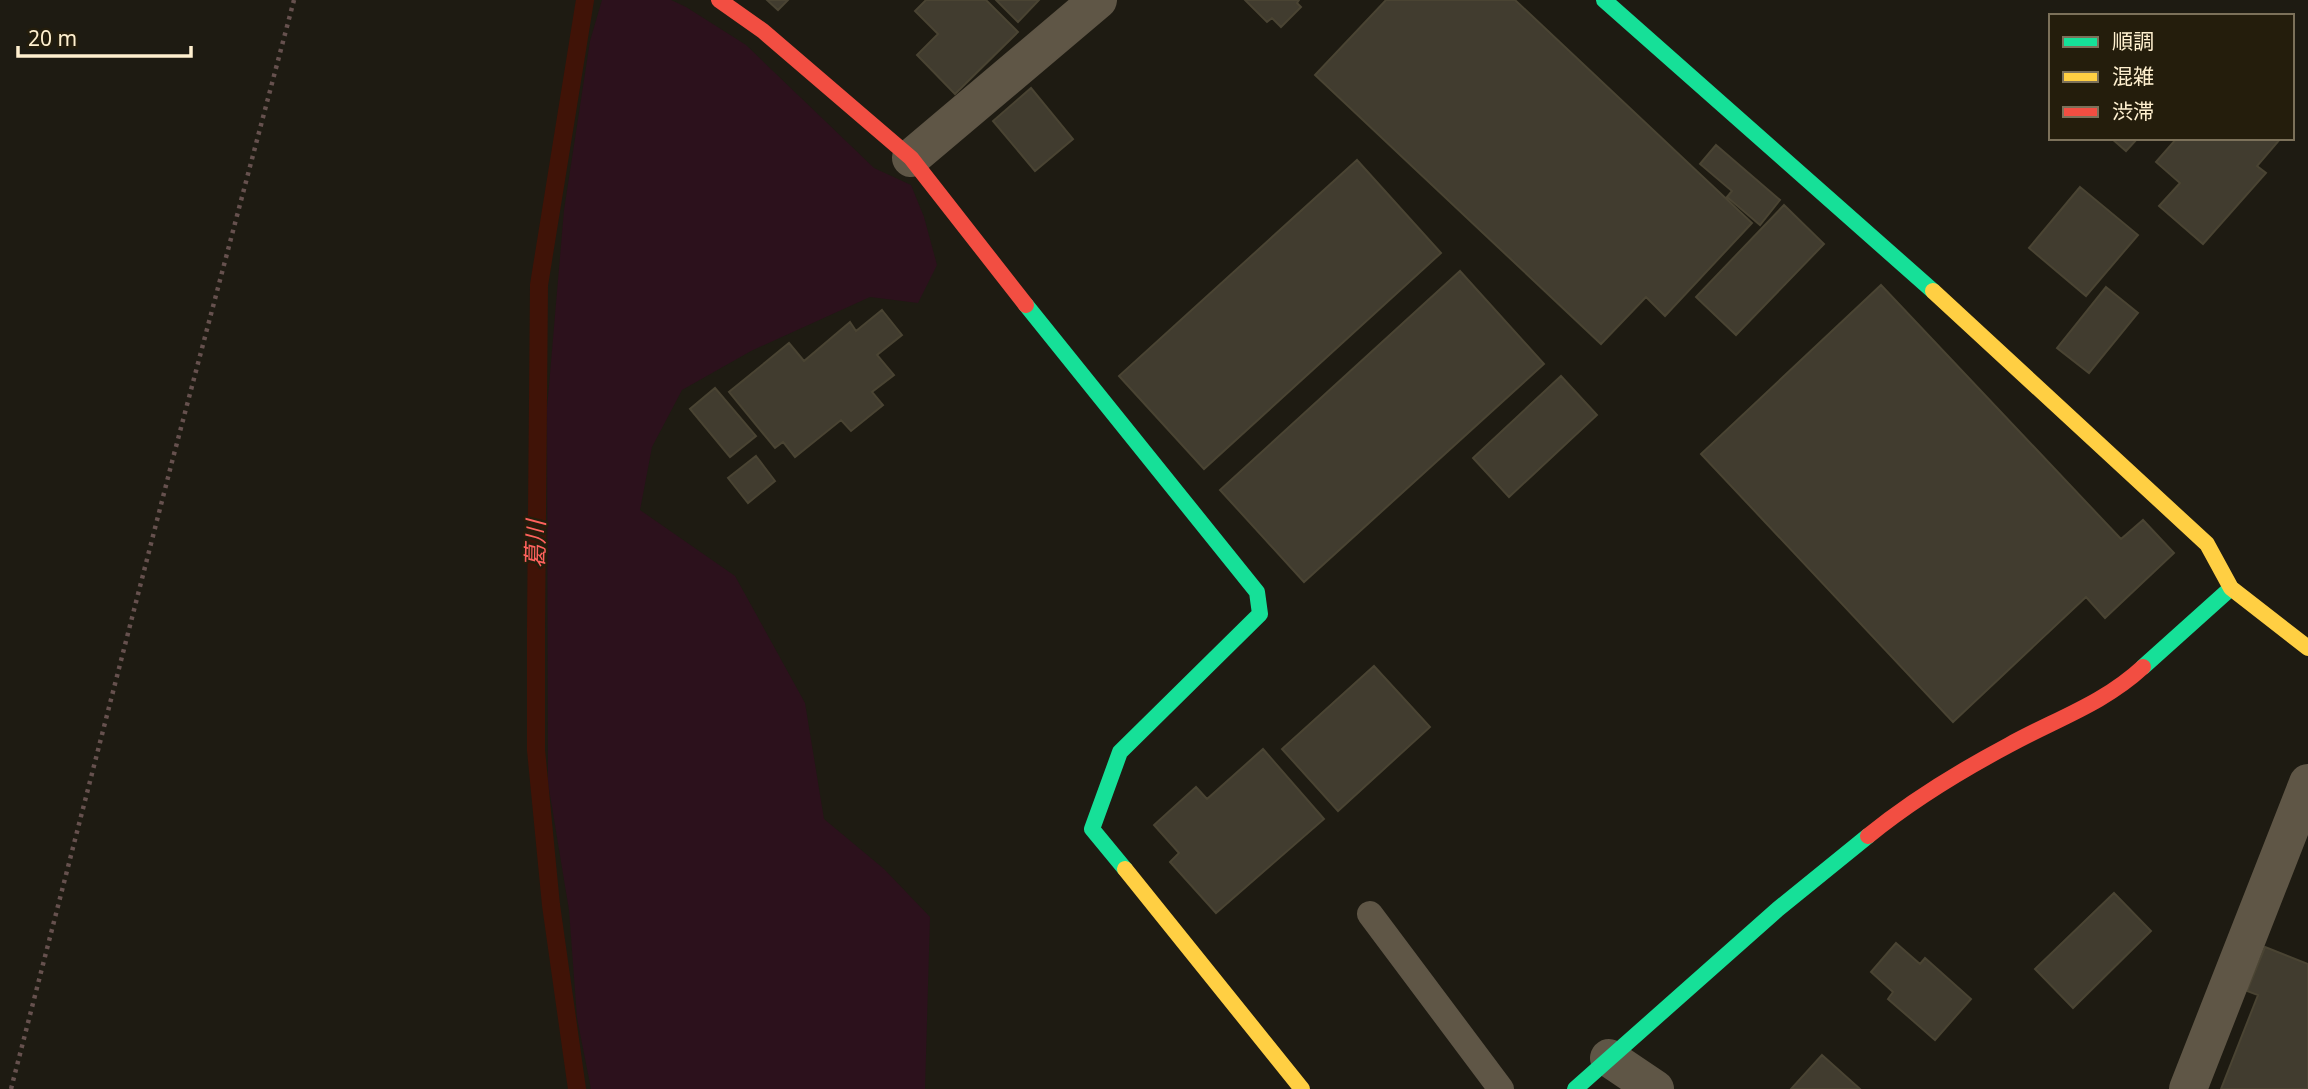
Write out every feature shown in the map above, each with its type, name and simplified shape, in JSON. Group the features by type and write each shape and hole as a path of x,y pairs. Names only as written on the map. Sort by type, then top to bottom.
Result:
{"street":[{"path":"719,0 764,31 911,158 1083,378 1257,592 1260,614 1120,752 1092,829 1302,1089"},
{"path":"911,158 1098,0"},
{"path":"1604,0 1869,231 2207,544 2231,587 2308,648"},
{"path":"1575,1089 1778,909 1901,809 2008,745 2117,691 2231,587"},
{"path":"2188,1089 2308,783"},
{"path":"1609,1058 1655,1089"}],"lane":[{"path":"1370,914 1502,1089"}],"path":[{"path":"11,1089 294,0"}],"shaded area":[{"path":"602,0 671,0 746,45 874,168 911,185 924,217 937,265 918,303 870,297 751,351 682,390 652,447 640,510 735,576 805,703 824,819 884,869 930,917 925,1089 591,1089 577,1018 569,910 548,783 547,409 564,210 590,41"}],"building":[{"path":"767,0 788,0 778,10"},
{"path":"926,0 986,0 1018,32 955,94 917,55 938,34 915,11"},
{"path":"996,0 1039,0 1018,22"},
{"path":"1245,0 1299,0 1297,3 1301,7 1281,27 1272,18 1267,22"},
{"path":"1386,0 1515,0 1752,223 1665,316 1646,297 1601,344 1315,75"},
{"path":"1031,88 1073,139 1035,171 993,121"},
{"path":"2113,140 2136,140 2126,151"},
{"path":"2175,140 2279,140 2257,166 2266,173 2203,244 2159,206 2180,183 2156,162"},
{"path":"1716,145 1780,200 1760,225 1727,197 1732,191 1700,164"},
{"path":"1357,160 1441,253 1204,469 1119,376"},
{"path":"2080,187 2138,235 2086,296 2029,248"},
{"path":"1784,205 1824,244 1736,335 1696,297"},
{"path":"1460,271 1544,364 1304,582 1220,490"},
{"path":"1881,285 2121,539 2143,520 2174,553 2105,618 2086,597 1953,722 1701,454"},
{"path":"2106,287 2138,313 2089,373 2057,348"},
{"path":"882,310 902,335 877,355 894,375 872,392 883,405 851,431 841,420 795,457 783,442 775,448 729,392 789,343 804,361 850,322 856,331"},
{"path":"1561,376 1597,415 1509,497 1473,458"},
{"path":"715,388 756,436 730,457 690,409"},
{"path":"756,456 775,481 748,503 728,478"},
{"path":"1374,666 1430,727 1338,811 1282,749"},
{"path":"1263,749 1324,819 1216,913 1170,862 1179,853 1154,825 1196,787 1207,799"},
{"path":"2114,893 2151,931 2073,1008 2035,969"},
{"path":"1896,943 1920,964 1925,958 1971,999 1935,1040 1888,999 1893,992 1871,972"},
{"path":"2265,947 2308,964 2308,1089 2221,1089 2258,995 2247,991"},
{"path":"1822,1055 1860,1089 1791,1089"}],"waterway":[{"name":"葛川","path":"577,1089 551,905 536,750 536,629 539,285 585,0"}],"traffic: fast":[{"path":"1604,0 1933,291"},
{"path":"1026,305 1257,592 1260,614 1120,752 1092,829 1125,869"},
{"path":"2143,667 2231,588"},
{"path":"1575,1089 1778,909 1868,836"}],"traffic: slow":[{"path":"1933,291 2207,544 2231,588 2308,648"},
{"path":"1125,869 1302,1089"}],"traffic: jam":[{"path":"719,0 763,31 911,158 1026,305"},
{"path":"1868,836 1954,776 2095,701 2143,667"}]}
